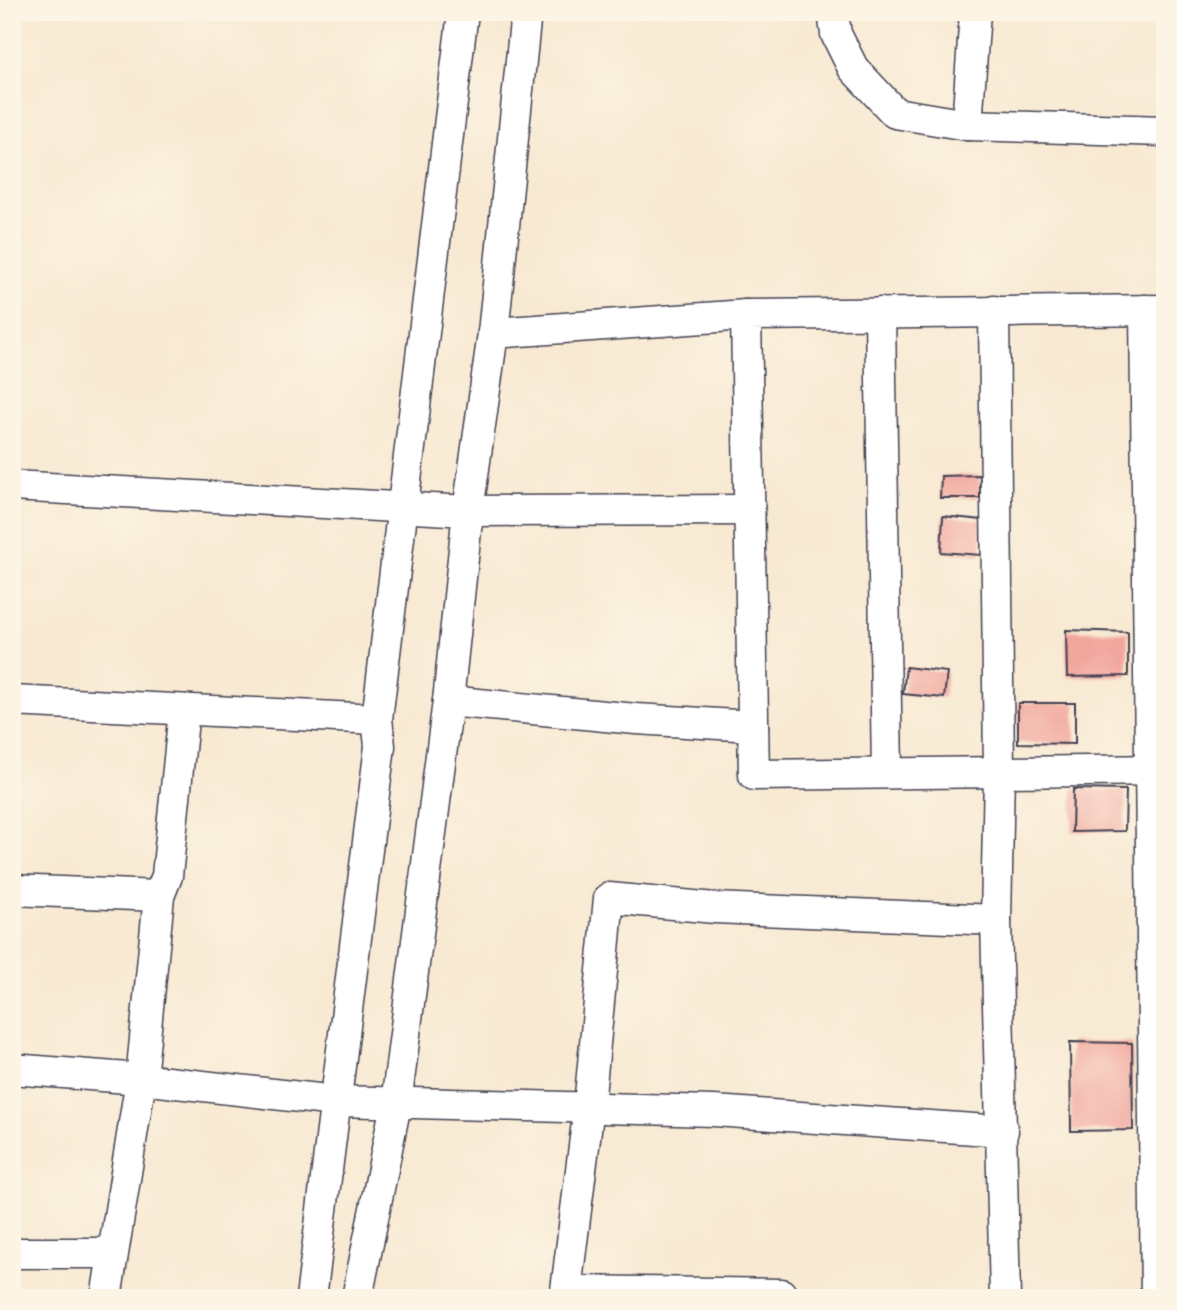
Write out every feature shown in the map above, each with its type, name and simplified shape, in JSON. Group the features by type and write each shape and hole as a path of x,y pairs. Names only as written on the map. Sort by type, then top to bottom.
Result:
{"street":[{"path":"311,1298 380,746 377,719 463,12"},
{"path":"357,1298 396,1104 448,701 468,511 493,333 526,12"},
{"path":"833,12 835,34 853,68 895,113 967,125 1165,131"},
{"path":"967,125 975,12"},
{"path":"493,333 746,315 1155,310 1156,1298"},
{"path":"994,311 999,772 996,920 1005,1298"},
{"path":"880,313 887,773"},
{"path":"746,315 754,775 1157,770"},
{"path":"12,486 468,511 749,510"},
{"path":"12,701 377,719"},
{"path":"448,701 636,719 753,726"},
{"path":"106,1298 111,1253 141,1079 159,896 167,876 184,710"},
{"path":"12,890 159,896"},
{"path":"781,1294 565,1294 589,1106 608,898 715,908 996,920"},
{"path":"12,1069 141,1079 336,1101 714,1111 1003,1131"},
{"path":"12,1253 111,1253"}],"building":[{"path":"980,475 980,498 940,498 941,476"},
{"path":"943,516 982,520 981,555 941,552"},
{"path":"1066,630 1128,632 1128,676 1067,677"},
{"path":"906,667 947,672 944,698 903,694"},
{"path":"1018,703 1075,703 1075,744 1018,743"},
{"path":"1073,789 1126,790 1125,831 1072,832"},
{"path":"1070,1042 1132,1043 1133,1130 1071,1131"}]}
